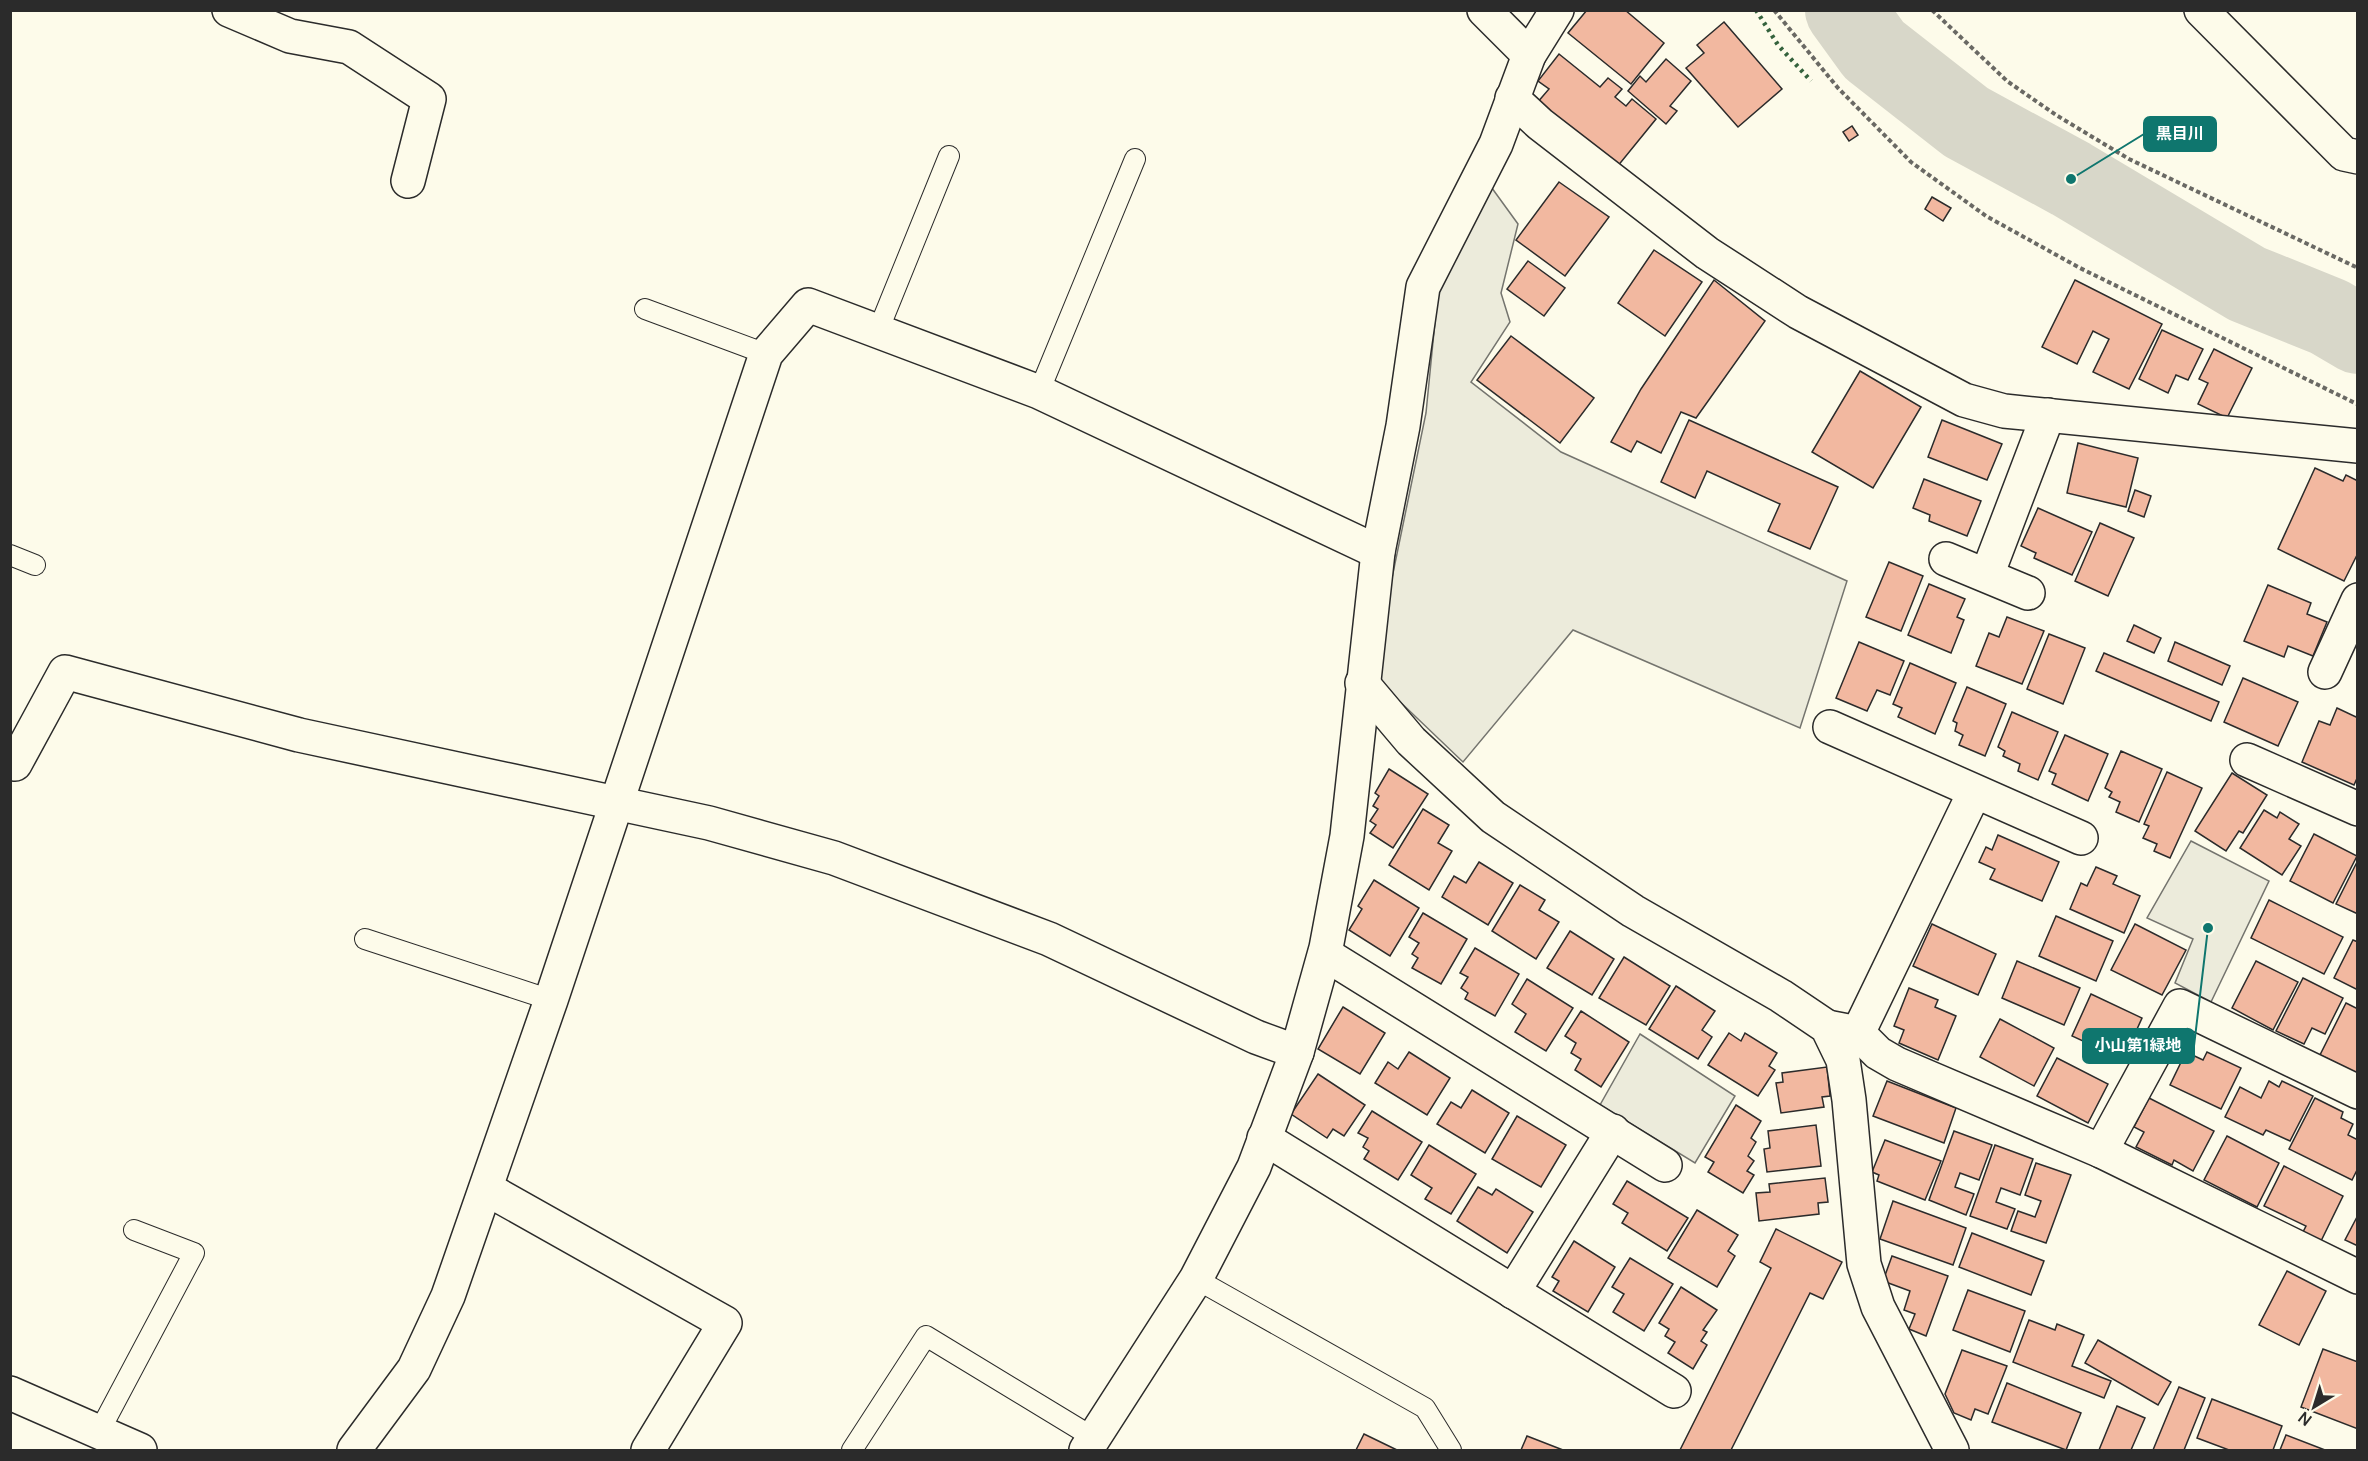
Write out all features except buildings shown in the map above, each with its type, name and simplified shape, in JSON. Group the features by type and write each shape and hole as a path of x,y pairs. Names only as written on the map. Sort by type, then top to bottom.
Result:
{"street":[{"path":"229,10 290,36 349,47 429,99 408,181"},
{"path":"1484,10 1529,55"},
{"path":"1090,1444 1196,1280 1254,1167 1297,1052 1325,954 1347,836 1378,552 1403,426 1423,287 1496,144 1529,55 1557,10"},
{"path":"2201,10 2344,154 2358,157"},
{"path":"1512,98 1540,124 1707,253 1798,312 1964,400 2004,411 2358,446"},
{"path":"354,1450 414,1369 448,1296 551,1000 766,354 808,305 1039,392 1378,552"},
{"path":"1987,575 2048,415"},
{"path":"1946,559 2028,593"},
{"path":"2325,672 2358,600"},
{"path":"10,763 15,764 65,672 299,735 709,823 834,858 927,891 1049,939 1256,1037 1297,1052"},
{"path":"1362,683 1411,741 1493,817 1633,911 1843,1030 1897,1064 2101,1151 2358,1277"},
{"path":"1830,728 2081,838"},
{"path":"2247,760 2358,809"},
{"path":"1952,1450 1878,1307 1864,1264 1849,1100 1843,1060 1843,1030 1974,793"},
{"path":"1325,954 1665,1165"},
{"path":"2101,1151 2180,1006 2358,1092"},
{"path":"1513,1292 1613,1131"},
{"path":"1264,1138 1674,1391"},
{"path":"487,1189 725,1323 648,1450"},
{"path":"10,1393 95,1441 140,1450"}],"lane":[{"path":"878,331 949,156"},
{"path":"1039,392 1135,159"},
{"path":"645,309 766,354"},
{"path":"10,555 35,565"},
{"path":"365,939 551,1000"},
{"path":"95,1441 194,1253 134,1230"},
{"path":"1196,1280 1425,1408 1451,1450"},
{"path":"852,1450 926,1336 1090,1444"}],"path":[{"path":"1774,10 1838,88 1911,162 1986,216 2080,268 2358,405"},
{"path":"1932,10 2007,81 2056,116 2129,159 2358,268"}],"shaded area":[{"path":"1489,184 1518,224 1501,293 1510,322 1471,382 1561,452 1847,581 1800,728 1573,630 1463,762 1372,675 1426,413 1438,291"},
{"path":"2191,841 2269,881 2211,1002 2175,983 2193,939 2147,918"},
{"path":"1640,1034 1735,1096 1695,1163 1600,1105"}],"waterway":[{"path":"1845,10 1874,50 1966,122 2071,179 2247,284 2329,317 2358,334"}],"hedge":[{"path":"1756,10 1778,45 1811,81"}],"place":[{"name":"黒目川","path":"2071,179"},
{"name":"小山第1緑地","path":"2208,928"}]}
